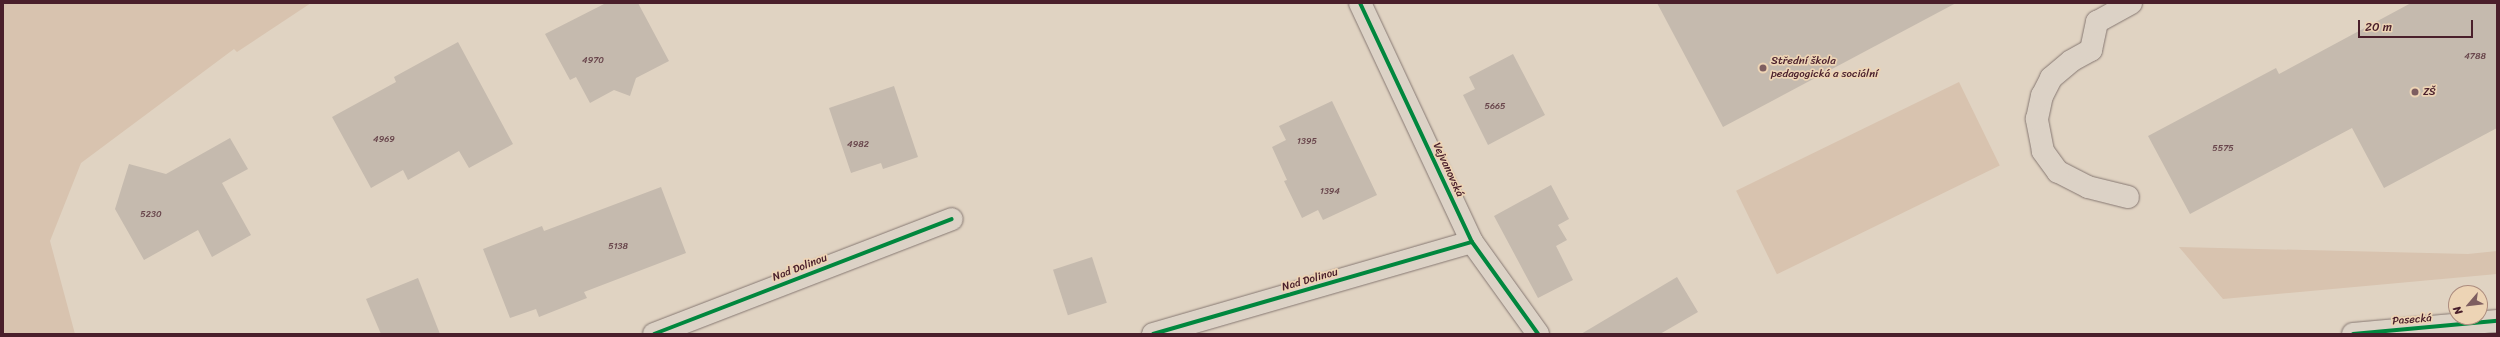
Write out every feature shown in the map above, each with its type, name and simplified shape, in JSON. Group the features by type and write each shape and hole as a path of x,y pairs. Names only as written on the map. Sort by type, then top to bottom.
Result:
{"street":[{"name":"Vejvanovská","path":"1360,3 1472,242 1538,334"},
{"path":"2128,197 2088,187 2058,172 2043,151 2037,119 2042,96 2051,78 2071,61 2091,50 2097,22 2131,3"},
{"name":"Nad Dolinou","path":"654,334 952,219"},
{"name":"Nad Dolinou","path":"1153,334 1472,242"},
{"name":"Pasecká","path":"2353,334 2497,321"}],"shaded area":[{"path":"3,3 311,3 237,52 234,49 81,163 50,241 75,334 3,334"},
{"path":"1959,82 2000,166 1777,274 1736,191"},
{"path":"2179,247 2468,254 2497,251 2497,274 2223,299"}],"building":[{"path":"606,3 638,3 669,61 636,78 630,96 614,90 590,103 576,77 570,80 545,34"},
{"name":"Střední škola pedagogická a sociální","path":"1657,3 1956,3 1723,127"},
{"path":"2411,3 2497,3 2497,128 2384,188 2352,128 2190,214 2148,136 2276,68 2279,74"},
{"path":"458,42 513,144 469,168 459,151 408,180 403,170 371,188 332,117 396,82 394,77"},
{"path":"1513,54 1545,115 1488,145 1463,95 1475,89 1469,77"},
{"path":"894,86 918,157 883,169 881,163 851,173 829,108"},
{"path":"1332,101 1377,195 1323,220 1318,210 1302,218 1284,181 1287,180 1272,147 1286,140 1279,126"},
{"path":"230,138 248,169 222,183 251,235 212,257 198,230 144,260 115,209 129,164 166,174"},
{"path":"1551,185 1569,219 1558,225 1567,240 1556,246 1573,280 1538,298 1494,216"},
{"path":"661,187 686,253 584,292 587,298 539,317 536,309 510,318 483,249 542,226 544,231"},
{"path":"1092,257 1107,303 1068,315 1053,270"},
{"path":"1677,277 1698,312 1660,334 1581,334"},
{"path":"418,278 440,334 381,334 366,299"}],"cycle path":[{"path":"1360,3 1472,242 1538,334"},
{"path":"654,334 952,219"},
{"path":"1153,334 1472,242"},
{"path":"2353,334 2497,321"}],"place":[{"name":"Střední škola pedagogická a sociální","path":"1763,68"},
{"name":"ZŠ","path":"2415,92"}]}
